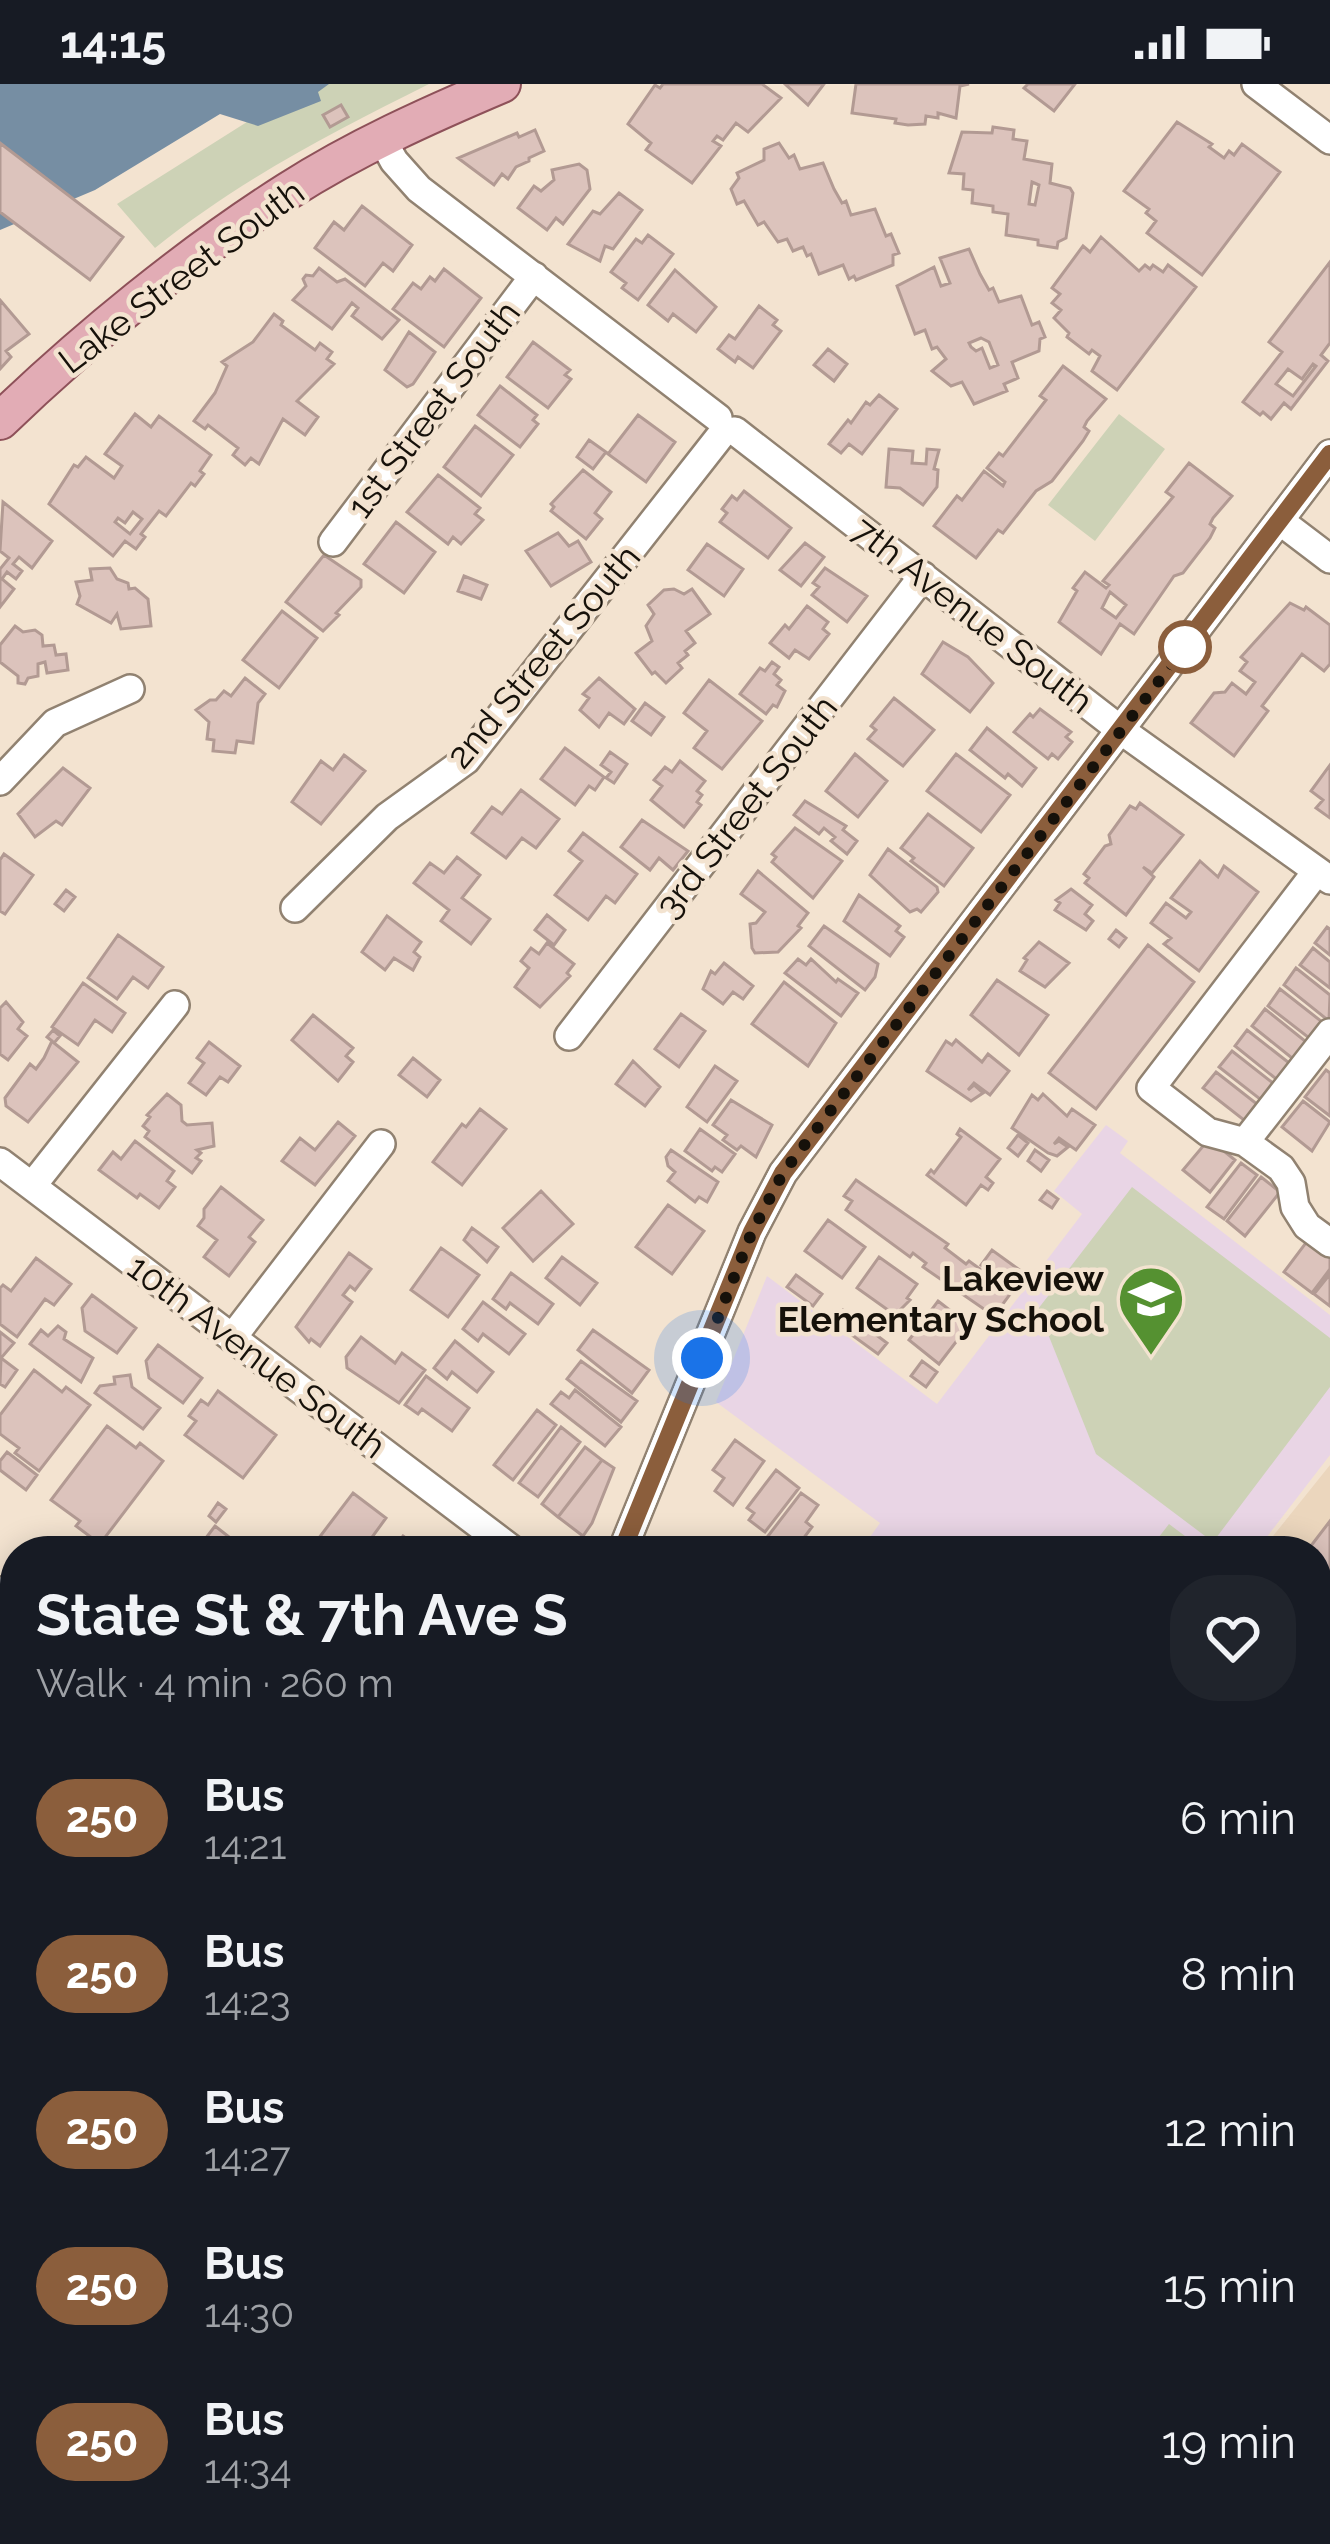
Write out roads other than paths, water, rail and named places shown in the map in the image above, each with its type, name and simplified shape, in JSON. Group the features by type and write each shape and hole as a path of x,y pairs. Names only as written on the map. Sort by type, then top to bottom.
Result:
{"main road":[{"name":"Lake Street South","path":"0,421 223,236 289,190 382,139 502,84"}],"street":[{"path":"1256,84 1330,140"},
{"name":"7th Avenue South","path":"382,139 419,189 724,428 1122,731 1324,875"},
{"name":"1st Street South","path":"333,542 534,276"},
{"name":"2nd Street South","path":"295,908 387,817 466,760 724,428"},
{"path":"628,1536 752,1232 783,1173 1330,454"},
{"path":"1280,521 1330,559"},
{"name":"3rd Street South","path":"569,1036 923,577"},
{"path":"0,781 55,723 130,689"},
{"path":"1324,875 1151,1088 1208,1132 1245,1142 1281,1168 1307,1226 1330,1243"},
{"path":"32,1186 175,1005"},
{"path":"1245,1142 1330,1033"},
{"path":"232,1338 381,1144"},
{"name":"10th Avenue South","path":"0,1162 494,1536"}],"water":[{"path":"0,84 329,84 318,92 321,101 258,126 220,114 95,190 0,230"}],"place":[{"name":"Lakeview Elementary School","path":"1151,1358"}]}
